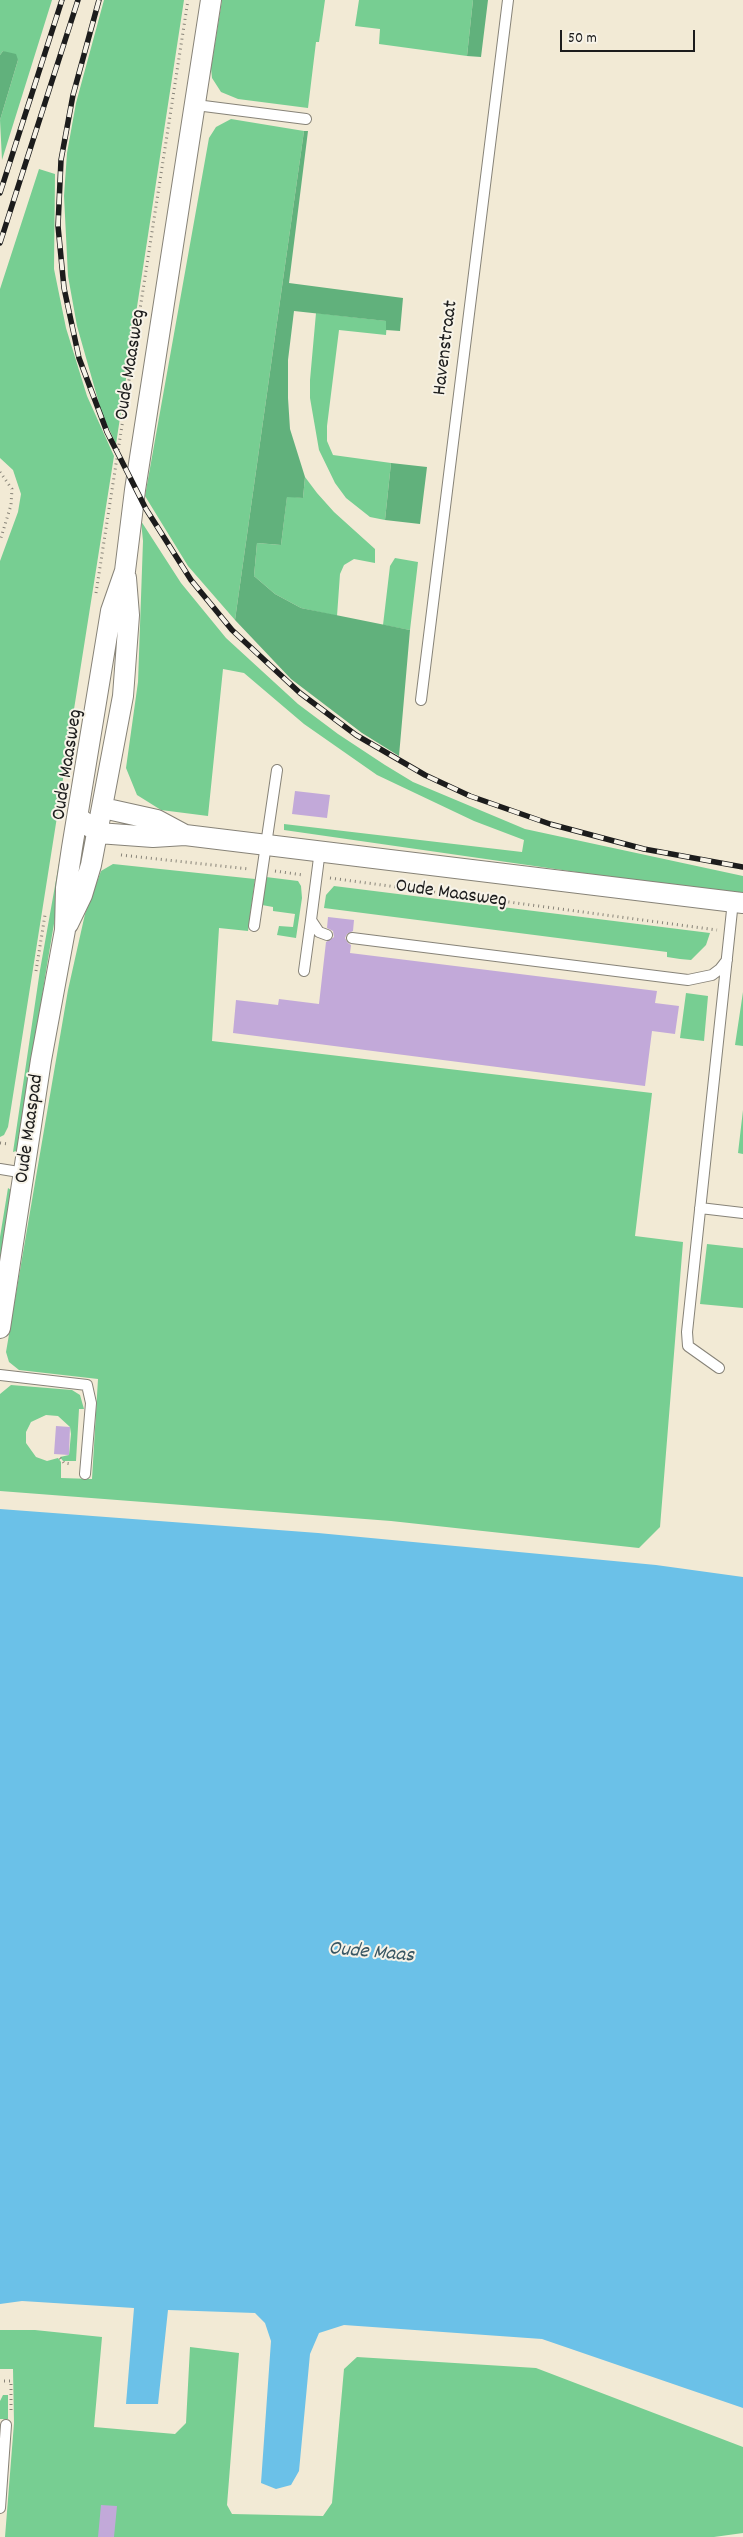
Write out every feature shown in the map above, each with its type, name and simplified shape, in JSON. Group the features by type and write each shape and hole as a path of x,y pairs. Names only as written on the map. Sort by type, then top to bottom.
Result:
{"street":[{"name":"Oude Maasweg","path":"96,842 123,696 129,615 125,572 135,490 211,0"},
{"name":"Oude Maasweg","path":"96,842 78,817 111,611 125,572"},
{"name":"Oude Maasweg","path":"103,808 157,820 185,835"},
{"path":"78,817 103,808"},
{"name":"Oude Maaspad","path":"0,1328 41,1060 65,930 66,888 78,817"},
{"name":"Oude Maasweg","path":"96,842 185,835 738,902"},
{"name":"Oude Maaspad","path":"65,930 82,895 96,842"}],"lane":[{"name":"Havenstraat","path":"421,700 508,0"},
{"path":"196,105 306,119"},
{"path":"254,926 277,770"},
{"path":"304,972 315,876 320,850"},
{"path":"719,1368 688,1346 687,1332 730,932 738,902"},
{"path":"311,920 319,932 327,935"},
{"path":"352,938 688,980 712,975 727,960"},
{"path":"0,1169 25,1173"},
{"path":"700,1208 743,1213"},
{"path":"0,1375 87,1385 91,1403 85,1474"},
{"path":"0,2508 6,2425"}],"path":[{"name":"Oude Maasweg","path":"94,602 188,0"},
{"path":"0,472 12,489 11,505 0,541"},
{"name":"Oude Maasweg","path":"96,842 186,863 315,876 730,932"},
{"path":"0,1143 10,1144"},
{"path":"4,2381 11,2381 10,2419 6,2425"}],"green space":[{"path":"0,0 52,0 2,160 0,120 18,60 3,51 0,55"},
{"path":"104,0 184,0 116,444 102,414 77,326 68,276 64,196 67,153 76,103"},
{"path":"222,0 325,0 319,42 316,42 308,108 238,99 221,92 212,78 211,68"},
{"path":"359,0 473,0 467,56 379,44 380,29 355,26"},
{"path":"473,0 488,0 481,57 467,56"},
{"path":"3,51 16,54 18,60 0,120 0,55"},
{"path":"231,119 304,131 235,620 188,566 145,496 209,138 216,127"},
{"path":"304,131 308,131 289,283 403,298 400,331 386,330 386,321 294,311 288,360 288,398 290,429 305,477 303,498 287,497 281,545 257,543 254,576 275,594 301,608 410,630 399,756 362,733 291,679 235,620"},
{"path":"39,169 55,174 54,269 66,328 87,396 114,456 8,1127 4,1135 0,1137 0,561 18,512 21,494 13,470 0,458 0,289"},
{"path":"316,313 387,321 386,335 339,330 327,426 327,441 333,455 391,463 385,520 370,517 346,498 335,483 319,450 310,398"},
{"path":"391,463 427,467 420,524 385,520"},
{"path":"305,477 334,512 375,549 375,563 354,559 344,565 340,574 337,616 301,608 275,594 254,576 257,543 281,545 287,496 303,498"},
{"path":"141,521 181,583 226,638 298,704 338,734 385,765 413,782 525,829 743,876 743,896 284,830 284,824 522,852 524,840 474,821 377,775 304,724 244,673 223,669 208,816 161,810 137,795 126,768 138,682 143,541"},
{"path":"395,558 418,562 410,630 383,625 390,566"},
{"path":"61,852 66,853 19,1150 13,1152 40,970"},
{"path":"113,864 255,879 248,931 219,928 212,1041 652,1093 635,1236 683,1242 660,1527 639,1548 391,1521 0,1491 0,1394 11,1385 72,1390 80,1395 84,1409 79,1409 76,1461 63,1461 60,1457 69,1455 71,1434 70,1427 58,1416 46,1415 31,1422 26,1432 26,1443 36,1457 47,1461 58,1458 61,1462 61,1478 92,1479 98,1379 19,1370 9,1362 6,1352 68,990 85,914 101,871"},
{"path":"266,877 298,881 301,886 302,898 296,938 277,935 279,926 293,927 295,914 273,911 273,907 262,905"},
{"path":"334,886 710,933 706,945 691,960 680,959 667,957 667,952 324,908 326,895"},
{"path":"743,992 743,1046 735,1045"},
{"path":"686,993 708,996 704,1041 680,1038"},
{"path":"743,1110 743,1154 738,1153"},
{"path":"8,1188 11,1190 0,1267 0,1237"},
{"path":"707,1244 743,1248 743,1308 700,1304"},
{"path":"0,2330 35,2330 102,2337 94,2427 175,2434 186,2423 190,2347 239,2353 227,2505 232,2514 323,2516 332,2503 344,2369 357,2357 536,2368 743,2447 743,2533 714,2537 5,2537 14,2423 13,2369 0,2369"},
{"path":"3,2395 8,2395 8,2419 0,2419 0,2401"}],"water":[{"name":"Oude Maas","path":"0,1509 318,1533 656,1565 743,1577 743,2408 542,2339 344,2325 319,2333 310,2354 299,2471 291,2485 276,2489 261,2483 271,2341 265,2323 255,2313 168,2310 158,2404 126,2404 134,2308 22,2301 0,2304"}],"building":[{"path":"295,791 330,795 327,818 292,814"},
{"path":"328,917 354,920 353,931 347,934 345,938 351,945 350,953 657,991 655,1003 679,1006 675,1034 652,1031 645,1086 233,1033 236,1000 278,1005 279,999 319,1004 326,942 334,937 333,931 327,928"},
{"path":"56,1426 70,1427 69,1455 54,1454"},
{"path":"101,2505 117,2506 114,2537 98,2537"}],"railway":[{"path":"0,193 62,0"},
{"path":"0,243 78,0"},
{"path":"99,0 73,95 61,160 58,226 64,288 79,358 107,432 146,509 191,580 232,630 300,693 356,735 425,775 470,796 550,824 644,849 743,867"}]}
